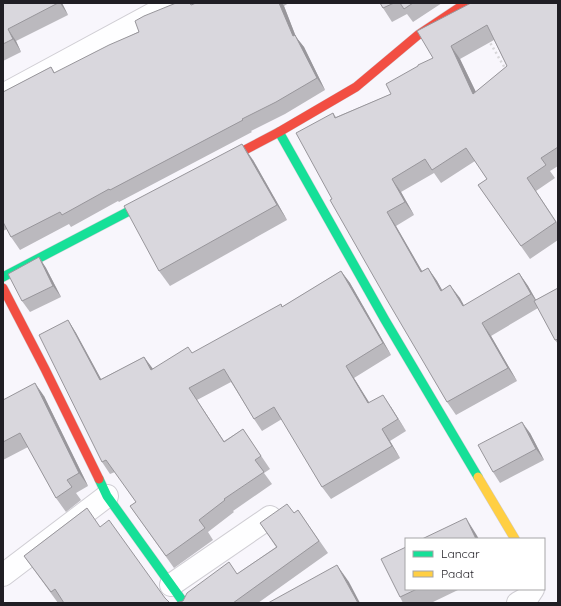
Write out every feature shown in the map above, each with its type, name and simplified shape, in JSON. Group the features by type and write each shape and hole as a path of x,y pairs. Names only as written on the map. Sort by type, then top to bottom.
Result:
{"street":[{"path":"3,95 173,3"},
{"path":"215,166 279,132 356,87 418,35 466,3"},
{"path":"279,132 385,320 514,538"},
{"path":"3,277 166,192"},
{"path":"3,288 46,369 107,496 184,603"},
{"path":"3,575 107,496"},
{"path":"171,585 270,517"},
{"path":"518,603 527,598 532,590"}],"path":[{"path":"487,37 506,71"}],"building":[{"path":"3,3 58,3 8,29 13,39 3,44"},
{"path":"176,3 190,3 191,5 196,3 279,3 293,36 295,35 317,78 276,102 242,119 243,120 62,215 60,212 11,237 3,222 3,92 51,67 54,73 109,45 139,32 135,21"},
{"path":"380,3 394,3 383,8"},
{"path":"400,3 413,3 404,9"},
{"path":"471,3 558,3 558,147 541,158 546,165 527,178 556,222 521,246 478,185 487,179 466,148 432,170 425,159 392,179 405,202 387,212 421,272 428,268 441,291 450,285 463,306 519,273 531,294 482,323 508,368 447,402 330,200 332,199 296,133 333,113 335,118 391,94 386,84 433,58 417,31","holes":["487,25 507,66 473,94 451,46"]},
{"path":"242,144 277,205 159,271 124,206"},
{"path":"39,257 53,286 22,301 8,274"},
{"path":"341,271 383,343 346,366 368,403 383,395 398,419 382,429 392,446 322,487 274,407 254,419 224,369 189,388 224,442 243,429 261,456 255,460 264,472 224,499 225,500 199,520 205,528 166,556 130,506 136,502 106,460 102,462 39,335 68,320 100,380 144,357 151,370 188,347 192,353 281,304 282,307"},
{"path":"558,288 558,339 555,340 534,301"},
{"path":"35,383 79,473 67,480 72,487 56,498 20,433 3,442 3,400"},
{"path":"522,422 536,449 493,472 478,445"},
{"path":"287,504 294,513 298,510 319,541 233,603 175,603 183,601 187,593 229,562 237,574 277,547 260,523"},
{"path":"87,508 100,527 109,520 170,603 64,603 55,589 51,592 24,556"},
{"path":"466,518 476,538 424,538"},
{"path":"405,547 405,590 415,590 400,597 381,559"},
{"path":"337,565 358,603 268,603"}],"traffic: fast":[{"path":"279,132 385,320 478,477"},
{"path":"3,277 154,198"},
{"path":"99,479 107,496 184,603"}],"traffic: slow":[{"path":"478,477 514,538"}],"traffic: jam":[{"path":"220,163 279,132 356,87 418,35 466,3"},
{"path":"3,288 99,479"}]}
